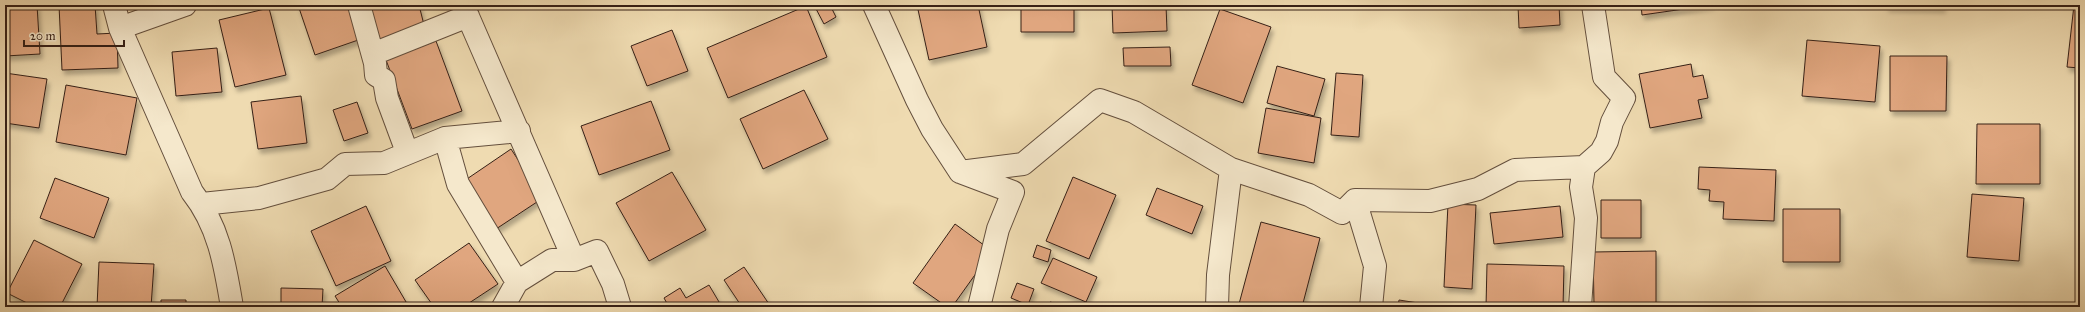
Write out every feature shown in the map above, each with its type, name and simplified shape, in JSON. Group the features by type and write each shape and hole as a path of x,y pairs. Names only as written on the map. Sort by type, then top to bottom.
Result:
{"street":[{"path":"114,5 120,28 192,192 202,204 214,227 224,259 232,307"},
{"path":"120,28 185,5"},
{"path":"360,5 373,54 376,75 384,80 387,98 408,152"},
{"path":"874,5 917,100 932,129 960,172 1013,192 998,229 979,307"},
{"path":"960,172 1023,164 1100,100 1134,112 1231,169 1309,195 1342,213 1355,200 1430,202 1478,189 1515,170 1584,167 1601,152 1608,141 1612,122 1624,98 1604,77 1593,5"},
{"path":"373,54 466,11 574,260"},
{"path":"202,204 259,198 327,179 345,164 384,163 444,138 519,131"},
{"path":"444,138 458,184 517,282"},
{"path":"1580,307 1586,218 1582,187 1584,167"},
{"path":"1217,307 1218,275 1231,169"},
{"path":"1355,200 1375,266 1371,307"},
{"path":"503,307 517,282 552,260 574,260 597,251 613,284 620,307"}],"building":[{"path":"5,5 37,5 40,54 5,56"},
{"path":"59,5 95,5 97,34 117,33 118,68 62,70"},
{"path":"298,5 353,5 364,38 315,55"},
{"path":"387,5 419,5 425,29 378,41 370,9"},
{"path":"814,5 830,5 836,17 824,24"},
{"path":"917,5 978,5 987,47 929,60"},
{"path":"1021,5 1074,5 1074,32 1021,32"},
{"path":"1112,5 1166,5 1167,31 1113,33"},
{"path":"1518,5 1559,5 1560,25 1519,28"},
{"path":"1641,5 1712,5 1642,15"},
{"path":"1886,5 1943,5 1943,8 1886,7"},
{"path":"2074,5 2080,5 2080,68 2067,67"},
{"path":"806,6 827,57 728,98 707,48"},
{"path":"269,8 286,75 235,87 219,20"},
{"path":"1220,9 1271,27 1243,103 1192,85"},
{"path":"672,30 688,71 647,86 631,46"},
{"path":"1807,40 1880,46 1875,102 1802,96"},
{"path":"436,41 462,111 412,129 386,60"},
{"path":"1170,47 1171,66 1124,66 1123,48"},
{"path":"217,48 222,92 176,96 172,52"},
{"path":"1890,56 1947,56 1946,111 1890,111"},
{"path":"1691,64 1693,77 1703,75 1708,98 1698,100 1702,118 1650,128 1639,74"},
{"path":"1277,66 1325,79 1314,116 1267,103"},
{"path":"5,73 47,79 39,128 5,123"},
{"path":"1336,73 1363,75 1359,137 1331,135"},
{"path":"66,85 137,98 126,155 56,142"},
{"path":"804,90 828,139 763,169 740,119"},
{"path":"301,96 307,143 258,149 251,102"},
{"path":"651,101 670,150 599,175 581,126"},
{"path":"357,102 368,133 344,141 333,110"},
{"path":"1266,108 1321,118 1314,163 1258,153"},
{"path":"1977,124 2040,124 2040,184 1976,184"},
{"path":"511,149 543,198 493,231 461,183"},
{"path":"1699,167 1776,170 1774,221 1723,219 1724,202 1709,201 1710,190 1698,189"},
{"path":"672,172 706,230 649,261 616,203"},
{"path":"1073,177 1116,195 1089,259 1046,241"},
{"path":"55,178 109,198 94,238 40,218"},
{"path":"1157,188 1203,206 1192,234 1146,215"},
{"path":"1972,194 2024,198 2019,261 1967,257"},
{"path":"1601,200 1641,200 1641,238 1601,238"},
{"path":"1448,204 1476,205 1472,289 1444,287"},
{"path":"366,206 391,261 336,286 311,231"},
{"path":"1560,206 1563,237 1494,244 1490,213"},
{"path":"1783,209 1840,209 1840,262 1783,262"},
{"path":"1261,222 1320,238 1302,307 1251,307 1239,304"},
{"path":"955,224 992,251 952,307 947,307 913,283"},
{"path":"34,240 82,264 60,307 35,307 7,293"},
{"path":"469,243 498,284 463,307 434,307 415,280"},
{"path":"1037,245 1051,250 1048,262 1033,257"},
{"path":"1656,251 1656,303 1594,304 1593,252"},
{"path":"1053,258 1097,277 1086,302 1041,283"},
{"path":"99,262 154,264 151,307 97,307"},
{"path":"1487,264 1564,266 1563,307 1486,307"},
{"path":"385,266 409,307 342,307 335,296"},
{"path":"744,267 771,307 742,307 724,280"},
{"path":"1017,283 1034,289 1028,305 1011,298"},
{"path":"709,285 722,307 669,307 664,298 680,288 686,298"},
{"path":"281,288 323,289 322,307 281,307"},
{"path":"161,300 186,300 186,307 161,307"},
{"path":"1399,300 1444,307 1398,307"},
{"path":"1050,302 1071,307 1048,307"}]}
